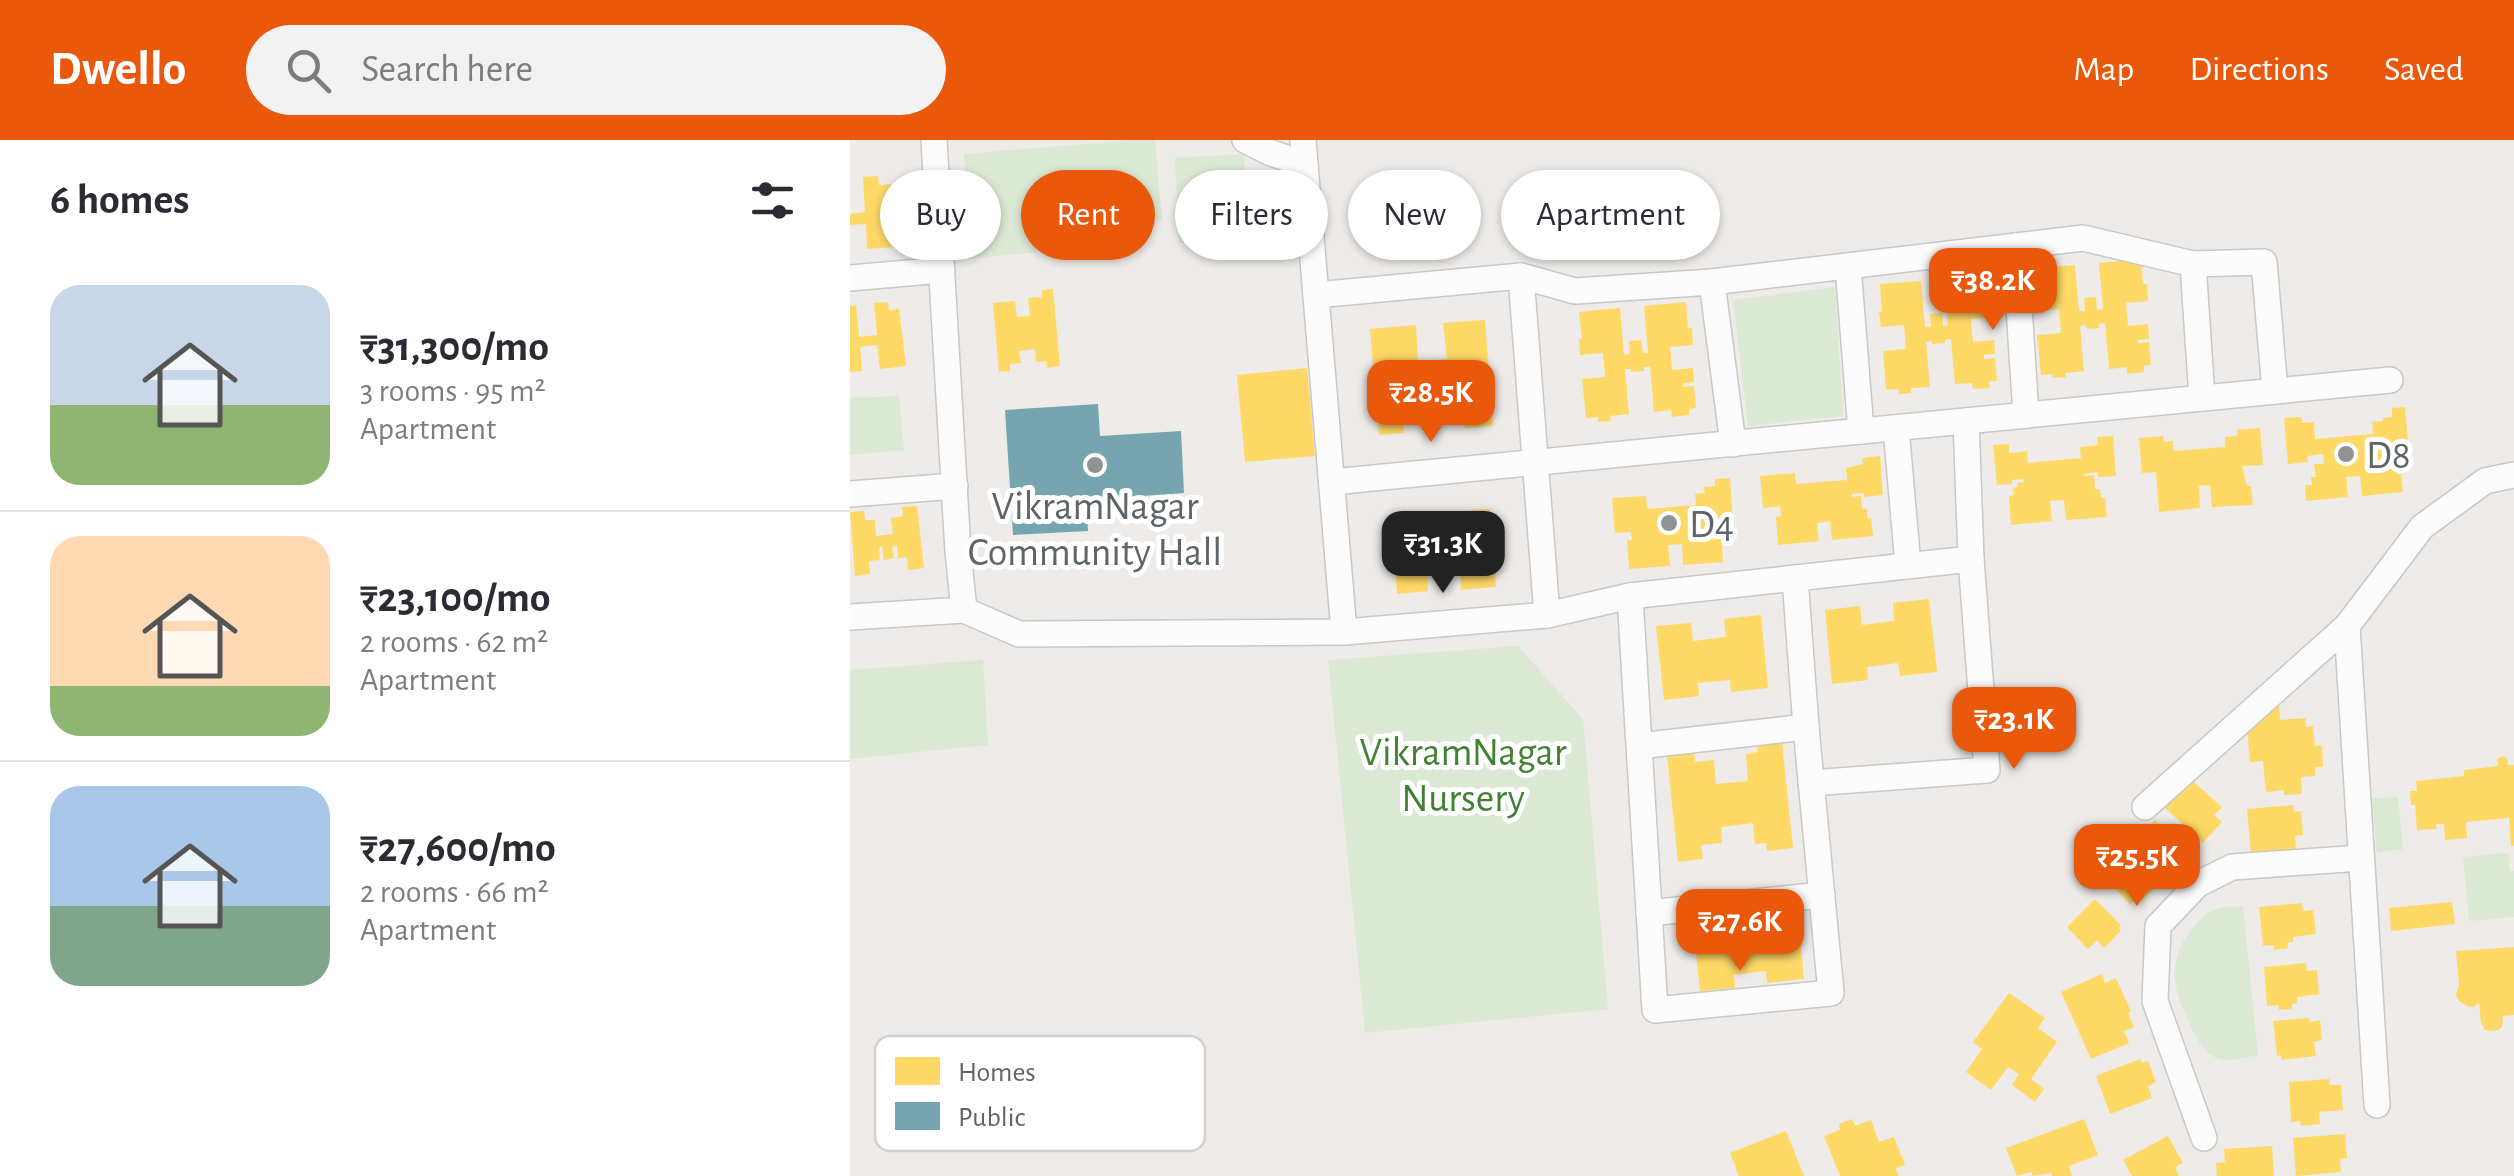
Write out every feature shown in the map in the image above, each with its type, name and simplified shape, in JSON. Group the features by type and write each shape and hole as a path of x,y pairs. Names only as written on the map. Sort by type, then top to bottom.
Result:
{"street":[{"path":"934,140 964,610"},
{"path":"1245,140 1271,153 1304,152 1344,632"},
{"path":"1316,295 1521,276 1575,291 1712,282 2083,238 2193,264 2264,262 2275,391"},
{"path":"2015,246 2026,415"},
{"path":"2193,264 2202,398"},
{"path":"1848,266 1861,431"},
{"path":"850,278 942,270"},
{"path":"1521,276 1547,615"},
{"path":"1712,282 1733,444"},
{"path":"1332,482 2390,380"},
{"path":"1811,783 1987,770 1966,421"},
{"path":"1896,428 1908,566"},
{"path":"2145,808 2347,626 2422,527 2485,481 2514,475"},
{"path":"850,494 954,486"},
{"path":"850,617 964,610 1019,634 1344,632 1547,615 1630,596 1972,559"},
{"path":"1630,596 1655,1010 1831,994 1794,578"},
{"path":"2347,626 2377,1105"},
{"path":"1639,746 1806,727"},
{"path":"2204,1138 2155,1001 2158,926 2198,884 2232,867 2361,858"},
{"path":"1649,913 1822,896"}],"green space":[{"path":"1155,140 1162,220 1155,221 1155,170 1021,170 1021,254 1001,256 1001,170 965,170 964,154"},
{"path":"1244,154 1245,170 1176,170 1175,158"},
{"path":"1835,287 1843,416 1748,426 1733,300"},
{"path":"899,396 904,450 850,455 850,398"},
{"name":"VikramNagar Nursery","path":"1518,646 1583,719 1608,1009 1365,1033 1328,660"},
{"path":"983,660 988,745 850,759 850,670"},
{"path":"2398,797 2403,849 2377,852 2372,799"},
{"path":"2508,853 2510,871 2514,871 2514,917 2469,921 2463,857"},
{"path":"2243,906 2258,1055 2222,1059 2204,1048 2189,1023 2177,990 2176,961 2198,921 2220,908"}],"building: Homes":[{"path":"878,176 880,248 867,249 866,224 850,225 850,214 865,212 863,177"},
{"path":"2141,259 2148,301 2126,303 2128,326 2148,324 2149,339 2138,343 2149,342 2151,365 2144,366 2144,372 2127,374 2127,367 2109,369 2105,323 2099,324 2099,328 2080,326 2084,371 2065,373 2066,377 2041,375 2037,335 2061,333 2059,309 2035,311 2034,268 2075,265 2079,311 2085,311 2084,298 2096,297 2097,310 2103,309 2099,263"},
{"path":"1987,275 1994,317 1971,319 1973,342 1994,340 1995,354 1984,355 1984,359 1995,358 1997,381 1989,381 1990,388 1955,384 1951,339 1945,343 1926,342 1930,387 1911,388 1911,393 1899,394 1898,389 1886,390 1883,351 1906,349 1904,325 1881,327 1880,284 1921,281 1925,327 1931,327 1930,314 1942,313 1943,326 1948,325 1944,279"},
{"path":"1053,289 1060,366 1047,368 1046,361 1036,362 1035,349 1019,351 1021,363 1010,364 1010,371 999,372 993,303 1015,301 1017,317 1030,316 1028,298 1042,297 1042,290"},
{"path":"888,302 889,310 899,309 906,366 880,369 877,345 860,347 862,371 850,372 850,306 856,305 859,337 877,335 874,303"},
{"path":"1686,302 1693,345 1670,347 1672,370 1693,368 1694,382 1683,383 1683,387 1694,386 1696,408 1689,409 1689,415 1672,417 1671,410 1654,412 1650,367 1644,367 1644,371 1625,369 1629,414 1610,416 1611,421 1586,418 1582,379 1605,377 1603,353 1580,355 1579,312 1620,308 1624,355 1630,354 1629,341 1641,340 1643,353 1648,353 1644,306"},
{"path":"1485,320 1493,426 1465,428 1464,416 1446,418 1445,408 1424,409 1425,419 1403,421 1404,433 1379,435 1370,329 1416,325 1418,362 1447,359 1443,323"},
{"path":"1307,368 1315,456 1245,462 1237,375"},
{"name":"D8","path":"2405,407 2409,454 2391,455 2392,466 2397,466 2398,475 2401,474 2403,492 2362,496 2360,476 2346,477 2348,497 2306,501 2305,485 2312,485 2311,477 2316,477 2314,464 2324,464 2323,454 2307,456 2308,462 2288,464 2284,418 2302,417 2302,423 2314,422 2315,439 2373,434 2372,422 2392,417 2392,408"},
{"path":"2260,428 2263,465 2242,466 2247,486 2251,486 2253,505 2212,507 2210,485 2199,486 2200,508 2159,512 2156,472 2142,473 2139,438 2163,436 2164,442 2173,441 2174,451 2225,447 2225,437 2237,436 2237,430"},
{"path":"2113,436 2116,476 2084,474 2094,475 2095,489 2100,489 2101,498 2105,498 2107,517 2066,520 2064,500 2050,501 2052,521 2011,525 2009,496 2014,495 2013,488 2024,479 1997,485 1993,445 2009,444 2009,453 2027,451 2028,463 2081,458 2080,447 2098,445 2097,437"},
{"path":"1880,456 1883,495 1852,494 1861,496 1862,509 1867,509 1868,519 1871,518 1873,536 1832,540 1830,521 1817,523 1819,541 1778,545 1776,517 1781,516 1780,506 1763,508 1760,476 1795,473 1796,484 1847,480 1846,468 1863,464 1862,458"},
{"name":"D4","path":"1730,478 1733,522 1713,524 1714,533 1721,533 1723,562 1683,565 1682,544 1668,545 1670,566 1629,569 1627,540 1632,540 1631,532 1615,533 1612,498 1646,496 1647,509 1696,505 1695,494 1705,493 1704,487 1715,486 1715,479"},
{"path":"917,506 924,568 908,570 907,557 898,558 897,546 892,547 894,558 884,560 882,546 880,560 869,561 870,574 855,576 850,512 864,511 865,520 875,520 876,536 893,534 891,518 903,516 902,507"},
{"path":"1490,509 1496,587 1461,590 1460,574 1427,576 1428,591 1397,594 1392,517 1425,514 1426,532 1453,530 1452,512"},
{"path":"1929,599 1937,672 1900,676 1898,663 1867,667 1868,680 1832,684 1825,610 1860,606 1862,625 1894,621 1893,603"},
{"path":"1761,615 1768,688 1731,692 1730,680 1698,683 1699,696 1664,700 1656,626 1691,623 1693,641 1726,637 1724,619"},
{"path":"2279,701 2280,720 2306,718 2306,727 2313,726 2315,746 2322,745 2323,767 2315,767 2315,776 2301,777 2302,794 2266,792 2263,761 2250,762 2247,726"},
{"path":"1782,742 1793,848 1767,851 1766,843 1755,844 1753,823 1721,827 1722,843 1701,845 1703,859 1678,862 1667,755 1694,752 1695,762 1714,760 1716,784 1748,781 1746,754 1758,752 1757,745"},
{"path":"2503,756 2507,765 2514,765 2514,846 2509,818 2466,822 2467,838 2445,840 2444,824 2436,824 2437,829 2417,830 2410,791 2417,791 2416,781 2464,776 2464,770 2498,766 2497,759"},
{"path":"2189,778 2222,807 2214,815 2222,822 2203,843 2163,806"},
{"path":"2293,805 2294,812 2301,811 2303,835 2295,836 2296,849 2251,853 2247,809"},
{"path":"2155,820 2182,847 2173,855 2180,863 2165,877 2153,864 2146,871 2159,884 2142,900 2139,896 2130,904 2100,873"},
{"path":"2095,899 2121,925 2121,931 2104,948 2097,940 2088,949 2067,927"},
{"path":"2452,902 2455,924 2391,931 2389,908"},
{"path":"2302,903 2303,911 2313,910 2316,934 2293,937 2288,948 2274,950 2274,945 2263,946 2259,907"},
{"path":"1797,906 1804,979 1767,983 1766,971 1734,975 1735,988 1700,991 1692,918 1727,914 1729,932 1762,928 1760,911"},
{"path":"2514,947 2514,1015 2503,1016 2498,1030 2485,1030 2479,1003 2467,1006 2456,995 2456,951"},
{"path":"2306,963 2307,971 2317,970 2319,994 2297,997 2292,1009 2267,1006 2264,967"},
{"path":"2102,974 2105,983 2116,978 2134,1027 2124,1031 2129,1043 2091,1059 2061,992"},
{"path":"2009,993 2045,1018 2038,1028 2057,1042 2031,1079 2044,1089 2035,1102 2012,1085 2019,1074 2008,1067 1991,1090 1966,1072 1982,1049 1973,1042"},
{"path":"2309,1018 2310,1022 2320,1020 2322,1040 2314,1042 2316,1056 2281,1060 2281,1055 2277,1056 2273,1021"},
{"path":"2140,1059 2142,1063 2148,1061 2156,1082 2148,1086 2152,1098 2110,1114 2096,1076"},
{"path":"2330,1079 2330,1085 2341,1085 2343,1110 2319,1112 2320,1124 2301,1126 2300,1121 2291,1122 2289,1082"},
{"path":"1852,1119 1855,1126 1871,1120 1879,1142 1894,1137 1905,1165 1896,1168 1899,1176 1840,1176 1824,1136 1840,1130 1839,1124"},
{"path":"2084,1119 2098,1155 2069,1166 2072,1176 2033,1176 2031,1172 2017,1176 2006,1148"},
{"path":"1786,1131 1804,1176 1739,1176 1730,1153"},
{"path":"2345,1134 2347,1158 2340,1159 2341,1172 2296,1176 2293,1138"},
{"path":"2168,1136 2183,1163 2175,1167 2179,1176 2132,1176 2123,1160"},
{"path":"2272,1146 2274,1176 2217,1176 2216,1163 2225,1162 2224,1149"}],"building: Public":[{"name":"VikramNagar Community Hall","path":"1098,404 1100,436 1181,431 1184,493 1086,500 1088,531 1013,535 1005,410"}],"place":[{"name":"D8","path":"2346,454"},
{"name":"VikramNagar Community Hall","path":"1095,465"},
{"name":"D4","path":"1669,523"}]}
